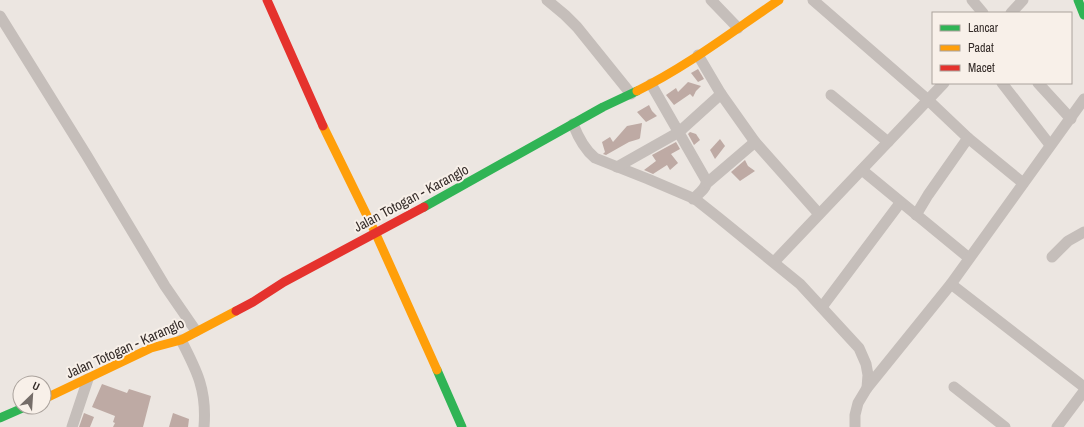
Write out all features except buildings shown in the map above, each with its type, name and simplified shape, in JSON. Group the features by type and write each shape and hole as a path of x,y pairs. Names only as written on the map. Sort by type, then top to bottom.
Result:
{"main road":[{"path":"268,0 322,124 375,232 462,427"},
{"name":"Jalan Totogan - Karanglo","path":"52,395 151,348 189,335 252,302 284,282 450,193 603,107 652,84 779,0"},
{"path":"1078,0 1084,15"},
{"path":"0,418 12,413"}],"street":[{"path":"546,0 577,27 631,94"},
{"path":"711,0 738,28"},
{"path":"813,0 928,100 968,138 1023,183"},
{"path":"972,0 982,12"},
{"path":"1012,12 1023,0"},
{"path":"0,16 87,156 165,286 189,335 196,370 202,388 205,408 204,427"},
{"path":"698,55 721,94 755,142 820,214"},
{"path":"652,84 704,174 707,183"},
{"path":"774,262 943,84"},
{"path":"1004,84 1050,145"},
{"path":"1039,84 1071,119"},
{"path":"617,167 679,132 721,94"},
{"path":"831,95 888,142"},
{"path":"855,427 855,414 858,403 868,388 951,284 1084,99"},
{"path":"573,124 581,143 590,154 596,158 648,178 693,199 704,206 800,284 859,348 866,364 868,388"},
{"path":"916,215 928,195 968,138"},
{"path":"693,199 707,183 755,142"},
{"path":"862,170 900,203 969,258"},
{"path":"822,307 900,203"},
{"path":"1052,257 1068,241 1084,232"},
{"path":"951,284 1084,389 1057,427"},
{"path":"72,427 88,379"},
{"path":"954,387 1005,427"}],"traffic: fast":[{"path":"1078,0 1084,15"},
{"path":"424,207 603,107 637,91"},
{"path":"437,370 462,427"},
{"path":"0,418 12,413"}],"traffic: slow":[{"path":"637,91 674,71 779,0"},
{"path":"323,126 375,232 437,370"},
{"path":"52,395 151,348 181,340 236,311"}],"traffic: jam":[{"path":"267,0 323,126"},
{"path":"236,311 284,282 424,207"}]}
